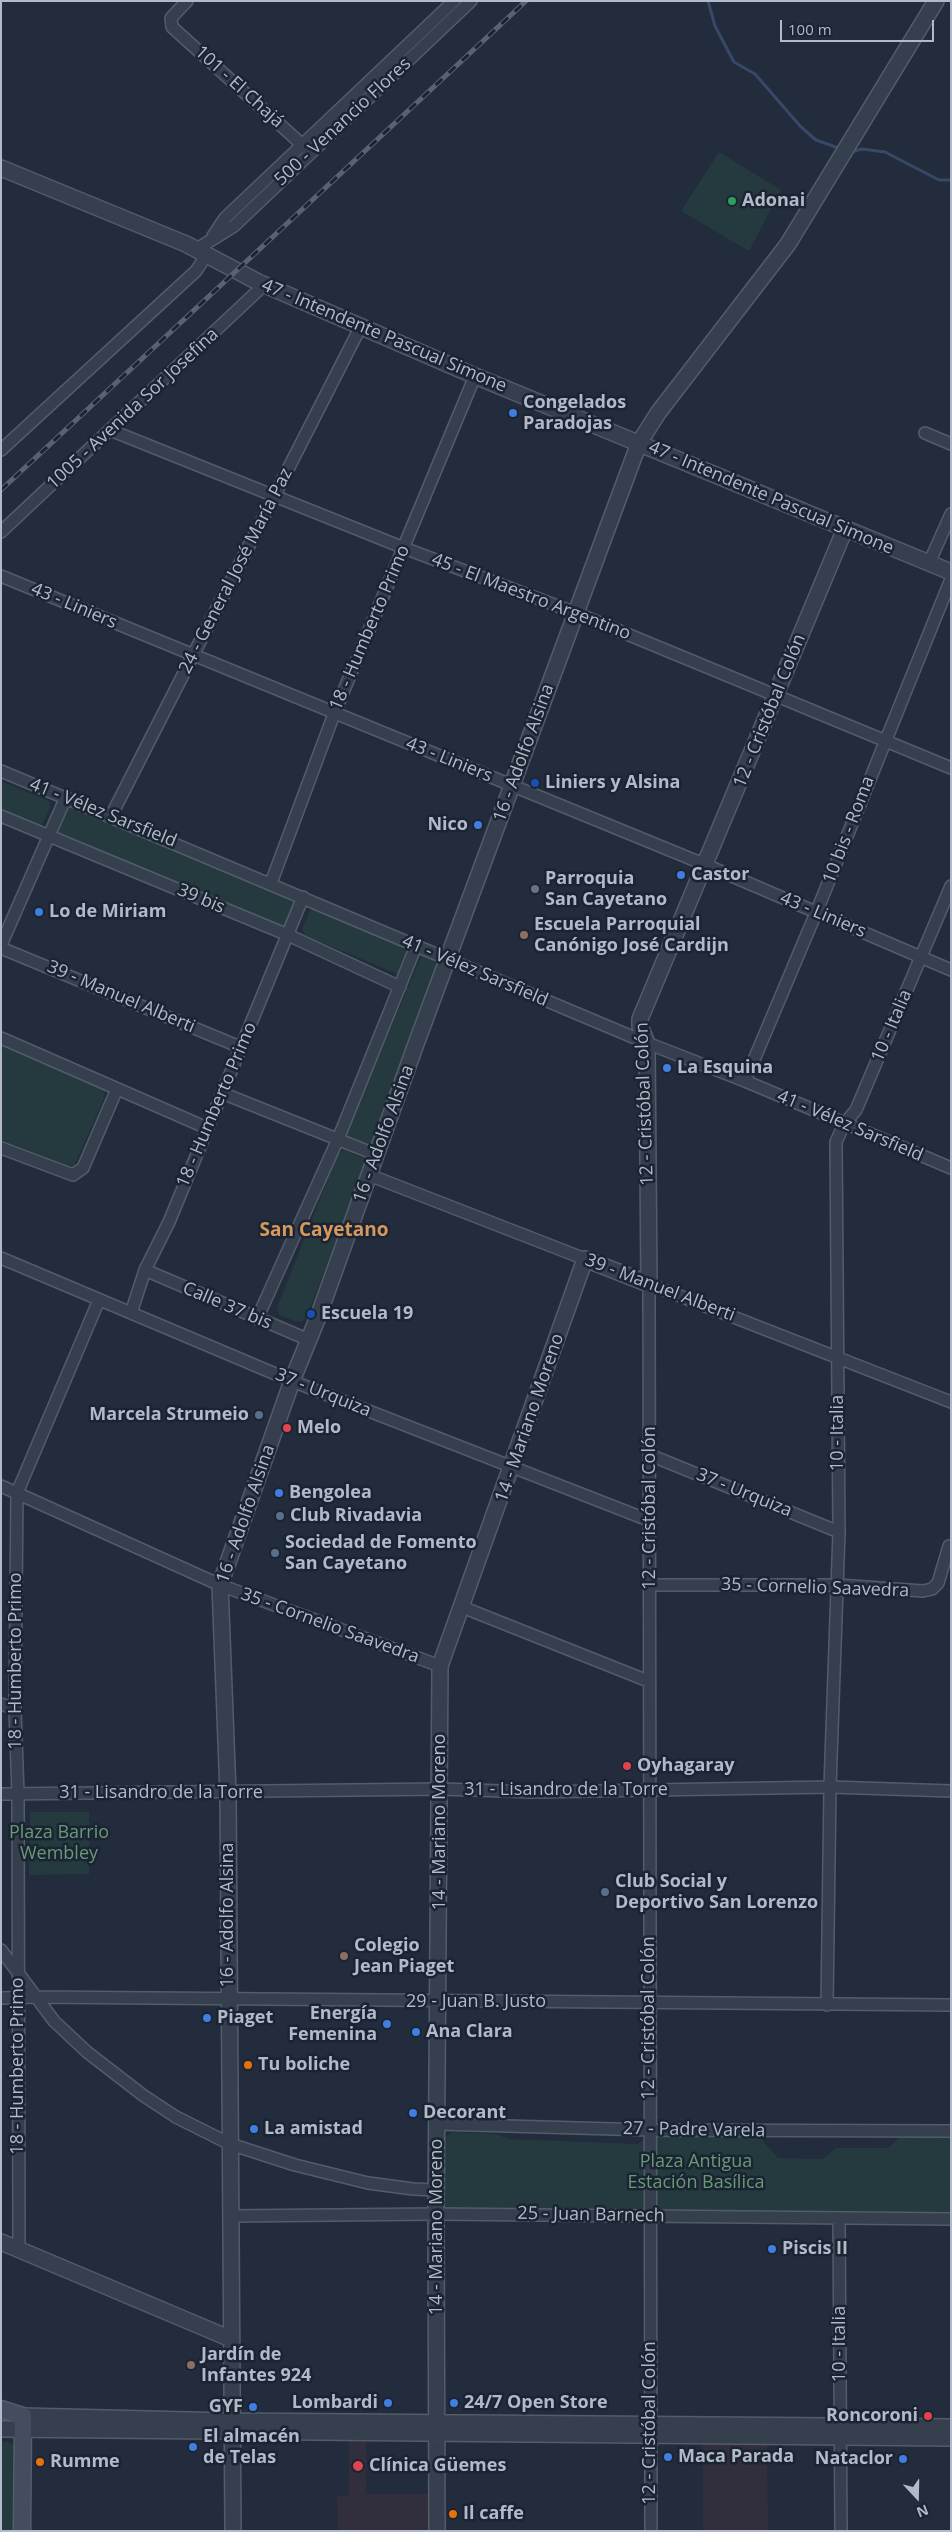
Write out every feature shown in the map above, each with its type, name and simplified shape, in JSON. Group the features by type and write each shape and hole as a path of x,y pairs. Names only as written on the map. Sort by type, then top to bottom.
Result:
{"main road":[{"path":"1,2409 23,2422 22,2531"}],"street":[{"name":"101 - El Chajá","path":"187,1 170,21 172,27 307,149"},
{"name":"16 - Adolfo Alsina","path":"233,2531 228,1793 220,1585 292,1382 639,443 670,398 788,244 936,1"},
{"name":"500 - Venancio Flores","path":"1,450 196,271 202,252 212,238 234,226 307,149 461,2"},
{"name":"47 - Intendente Pascual Simone","path":"1,168 202,252 264,285 475,376 951,572"},
{"name":"1005 - Avenida Sor Josefina","path":"1,532 264,285"},
{"name":"24 - General José María Paz","path":"111,816 361,326"},
{"name":"18 - Humberto Primo","path":"270,883 334,714 475,376"},
{"name":"45 - El Maestro Argentino","path":"110,430 404,548 576,613 951,768"},
{"path":"925,433 951,444"},
{"path":"929,563 951,514"},
{"name":"12 - Cristóbal Colón","path":"651,2531 649,2430 649,1284 647,1043 640,1026 640,1019 706,865 845,528"},
{"name":"43 - Liniers","path":"1,576 706,865 951,970"},
{"name":"10 bis - Roma","path":"745,1081 816,912 884,739 951,579"},
{"name":"41 - Vélez Sarsfield","path":"1,771 647,1043 745,1081 951,1168"},
{"path":"1,946 66,797"},
{"name":"39 bis","path":"1,816 288,936 400,987"},
{"name":"10 - Italia","path":"827,2005 830,1787 839,1532 836,1142 844,1124 856,1110 951,886"},
{"name":"18 - Humberto Primo","path":"131,1313 145,1270 169,1222 303,897"},
{"name":"39 - Manuel Alberti","path":"1,946 240,1047"},
{"path":"257,1319 338,1139 416,946"},
{"path":"1,1038 207,1128"},
{"path":"1,1148 73,1175 83,1168 117,1089"},
{"path":"222,1093 377,1155"},
{"name":"39 - Manuel Alberti","path":"369,1175 951,1402"},
{"name":"37 - Urquiza","path":"1,1258 292,1382 648,1520"},
{"name":"14 - Mariano Moreno","path":"437,2531 436,2214 441,1790 440,1666 585,1259"},
{"name":"Calle 37 bis","path":"145,1270 309,1340"},
{"name":"18 - Humberto Primo","path":"19,2248 18,1794 15,1709 17,1493 99,1300"},
{"name":"37 - Urquiza","path":"650,1455 839,1532"},
{"name":"35 - Cornelio Saavedra","path":"1,1486 220,1585 440,1666"},
{"name":"35 - Cornelio Saavedra","path":"650,1585 838,1585 923,1591 932,1589 938,1583 950,1545"},
{"path":"462,1607 648,1681"},
{"path":"1,1704 15,1709"},
{"name":"31 - Lisandro de la Torre","path":"1,1794 441,1790 534,1792 830,1787 951,1791"},
{"path":"1,1950 38,1997 54,2021 74,2040 137,2090 176,2117 230,2144 295,2165 368,2182 413,2190 437,2190"},
{"name":"29 - Juan B. Justo","path":"1,1998 951,2005"},
{"name":"27 - Padre Varela","path":"437,2124 649,2130 951,2131"},
{"name":"25 - Juan Barnech","path":"231,2216 436,2214 951,2219"},
{"name":"10 - Italia","path":"839,2218 841,2531"},
{"path":"1,2242 19,2248 232,2340"},
{"path":"1,2429 23,2422 649,2430 840,2431 951,2427"},
{"path":"840,2431 951,2438"}],"shaded area":[{"name":"Clínica Güemes","path":"349,2437 366,2438 366,2494 434,2494 434,2531 338,2531 337,2496 349,2495"},
{"path":"703,2440 767,2441 768,2531 703,2531"}],"green space":[{"name":"Adonai","path":"719,152 781,190 749,251 681,211"},
{"path":"1,781 49,801 50,807 42,825 37,826 1,812"},
{"path":"69,807 294,902 296,904 285,928 59,835 56,832 65,809"},
{"path":"314,908 410,948 400,975 306,936 302,929 310,910"},
{"path":"422,955 434,960 436,966 374,1142 369,1144 350,1139 346,1136 346,1132"},
{"path":"1,1046 105,1091 104,1099 74,1166 70,1168 1,1143"},
{"path":"344,1150 365,1159 367,1166 306,1317 303,1321 297,1322 279,1315 277,1308 338,1153"},
{"name":"Plaza Barrio Wembley","path":"30,1812 89,1812 89,1874 29,1875"},
{"name":"Plaza Antigua Estación Basílica","path":"452,2132 495,2134 509,2139 637,2144 655,2134 758,2135 778,2158 822,2159 836,2148 888,2148 900,2137 951,2137 951,2213 448,2208 442,2204 444,2139"},
{"path":"6,2441 14,2445 15,2531 1,2531 1,2443"}],"waterway":[{"path":"708,1 715,26 734,62 755,74 801,127 816,140 841,149"},
{"path":"851,152 862,149 885,152 939,180 951,180"}],"railway":[{"path":"1,490 526,1"}],"place":[{"name":"Adonai","path":"732,201"},
{"name":"Congelados Paradojas","path":"513,413"},
{"name":"Liniers y Alsina","path":"535,783"},
{"name":"Nico","path":"478,825"},
{"name":"Castor","path":"681,875"},
{"name":"Parroquia San Cayetano","path":"535,889"},
{"name":"Lo de Miriam","path":"39,912"},
{"name":"Escuela Parroquial Canónigo José Cardijn","path":"524,935"},
{"name":"La Esquina","path":"667,1068"},
{"name":"Escuela 19","path":"311,1314"},
{"name":"Marcela Strumeio","path":"259,1415"},
{"name":"Melo","path":"287,1428"},
{"name":"Bengolea","path":"279,1493"},
{"name":"Club Rivadavia","path":"280,1516"},
{"name":"Sociedad de Fomento San Cayetano","path":"275,1553"},
{"name":"Oyhagaray","path":"627,1766"},
{"name":"Club Social y Deportivo San Lorenzo","path":"605,1892"},
{"name":"Colegio Jean Piaget","path":"344,1956"},
{"name":"Piaget","path":"207,2018"},
{"name":"Energía Femenina","path":"387,2024"},
{"name":"Ana Clara","path":"416,2032"},
{"name":"Tu boliche","path":"248,2065"},
{"name":"Decorant","path":"413,2113"},
{"name":"La amistad","path":"254,2129"},
{"name":"Piscis II","path":"772,2249"},
{"name":"Jardín de Infantes 924","path":"191,2365"},
{"name":"Lombardi","path":"388,2403"},
{"name":"24/7 Open Store","path":"454,2403"},
{"name":"GYF","path":"253,2407"},
{"name":"Roncoroni","path":"928,2416"},
{"name":"El almacén de Telas","path":"193,2447"},
{"name":"Maca Parada","path":"668,2457"},
{"name":"Nataclor","path":"903,2459"},
{"name":"Rumme","path":"40,2462"},
{"name":"Clínica Güemes","path":"358,2466"},
{"name":"Il caffe","path":"453,2514"}],"district":[{"name":"San Cayetano","path":"324,1231"}]}
